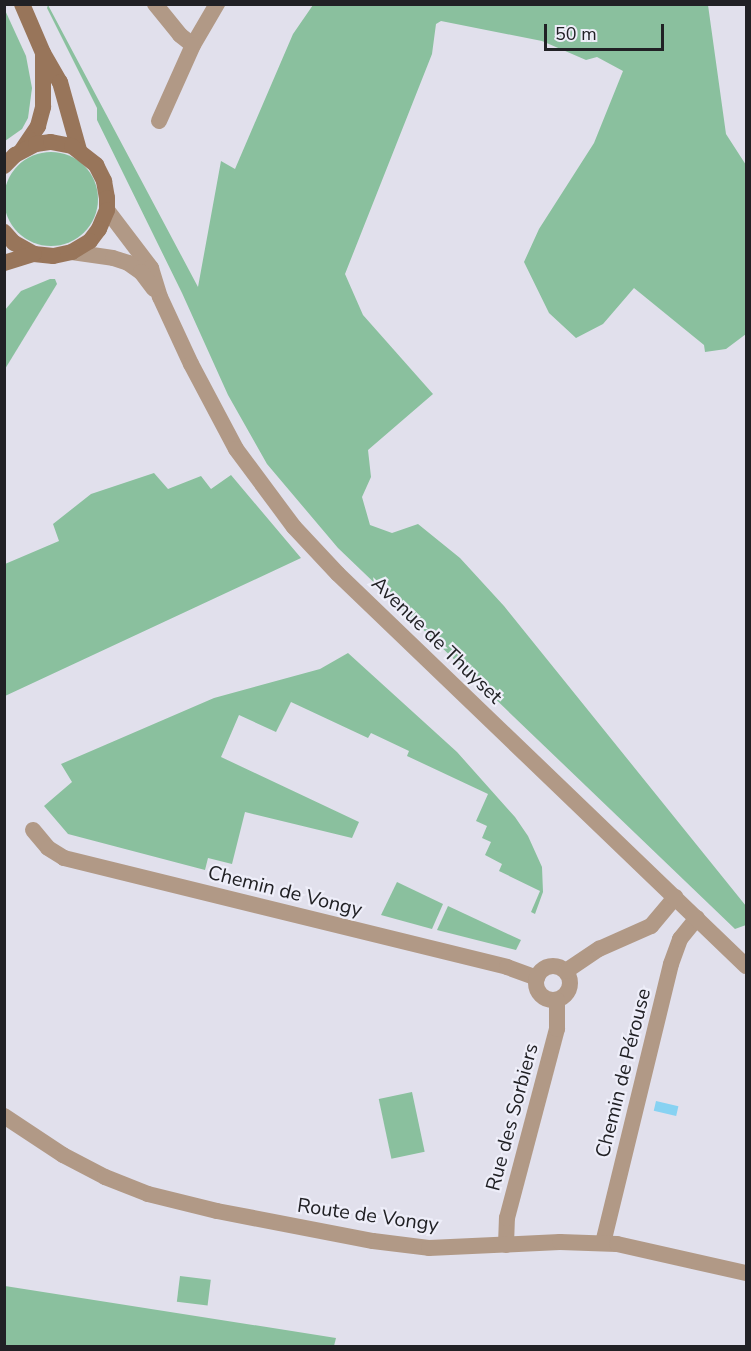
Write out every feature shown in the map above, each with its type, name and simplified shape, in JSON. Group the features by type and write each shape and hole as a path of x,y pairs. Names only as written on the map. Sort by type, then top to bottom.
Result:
{"main road":[{"path":"22,4 43,53 60,82 78,150"},
{"path":"12,156 38,126 43,107 43,53"},
{"path":"4,232 14,243 34,254 52,256 72,252 94,235 107,210 107,192 102,175 92,160 78,150 51,142 12,156"},
{"path":"4,263 34,254"}],"street":[{"path":"155,4 180,35 193,45"},
{"path":"159,121 193,45 217,4"},
{"name":"Avenue de Thuyset","path":"107,210 148,261 160,297 220,421 255,477 294,527 338,574 747,966"},
{"name":"Avenue de Thuyset","path":"72,252 113,258 128,263 141,272 160,297"},
{"name":"Chemin de Vongy","path":"33,830 48,848 64,858 507,967 537,978"},
{"path":"566,971 599,949 651,926 675,897"},
{"name":"Chemin de Pérouse","path":"603,1243 671,964 681,939 697,918"},
{"path":"549,966 566,971 570,988 567,994 557,1000 540,995 537,978 544,969 549,966"},
{"name":"Rue des Sorbiers","path":"506,1245 507,1218 558,1029 557,1000"},
{"name":"Route de Vongy","path":"4,1116 50,1147 89,1169 134,1188 174,1201 410,1246 603,1243 627,1246 747,1274"}],"green space":[{"path":"48,5 198,287 221,161 235,169 293,34 313,5 708,5 726,134 746,165 746,334 726,349 705,352 704,345 634,288 603,324 576,338 549,313 524,262 539,229 594,143 623,71 597,57 586,60 542,41 441,21 436,24 432,54 345,274 363,315 433,394 368,450 371,477 362,497 370,525 392,533 418,524 460,558 504,606 746,906 746,925 735,929 338,548 267,464 228,395 182,293 97,120 97,108 47,8"},
{"path":"4,8 26,56 32,88 28,118 22,129 5,141"},
{"path":"51,152 69,155 84,166 95,181 98,199 95,217 84,232 69,243 51,246 33,243 18,232 7,217 4,199 7,181 18,166 33,155"},
{"path":"55,279 57,284 5,369 5,310 21,291"},
{"path":"154,473 168,489 201,476 211,489 231,475 301,558 5,696 5,564 59,541 53,524 91,494"},
{"path":"348,653 457,752 515,817 528,836 542,867 543,892 535,914 531,912 540,891 499,871 502,864 485,855 491,842 482,838 487,826 476,821 488,794 407,756 409,751 371,733 368,738 291,702 276,732 239,715 221,757 359,822 352,838 245,812 232,864 208,858 205,870 68,834 44,806 72,782 61,764 214,698 320,669"},
{"path":"397,882 443,904 432,929 381,915"},
{"path":"448,906 521,940 516,950 437,930"},
{"path":"412,1092 425,1152 391,1159 379,1099"},
{"path":"180,1276 211,1280 208,1306 177,1302"},
{"path":"5,1286 336,1338 334,1346 5,1346"}],"water":[{"path":"656,1101 678,1106 676,1116 654,1111"}]}
